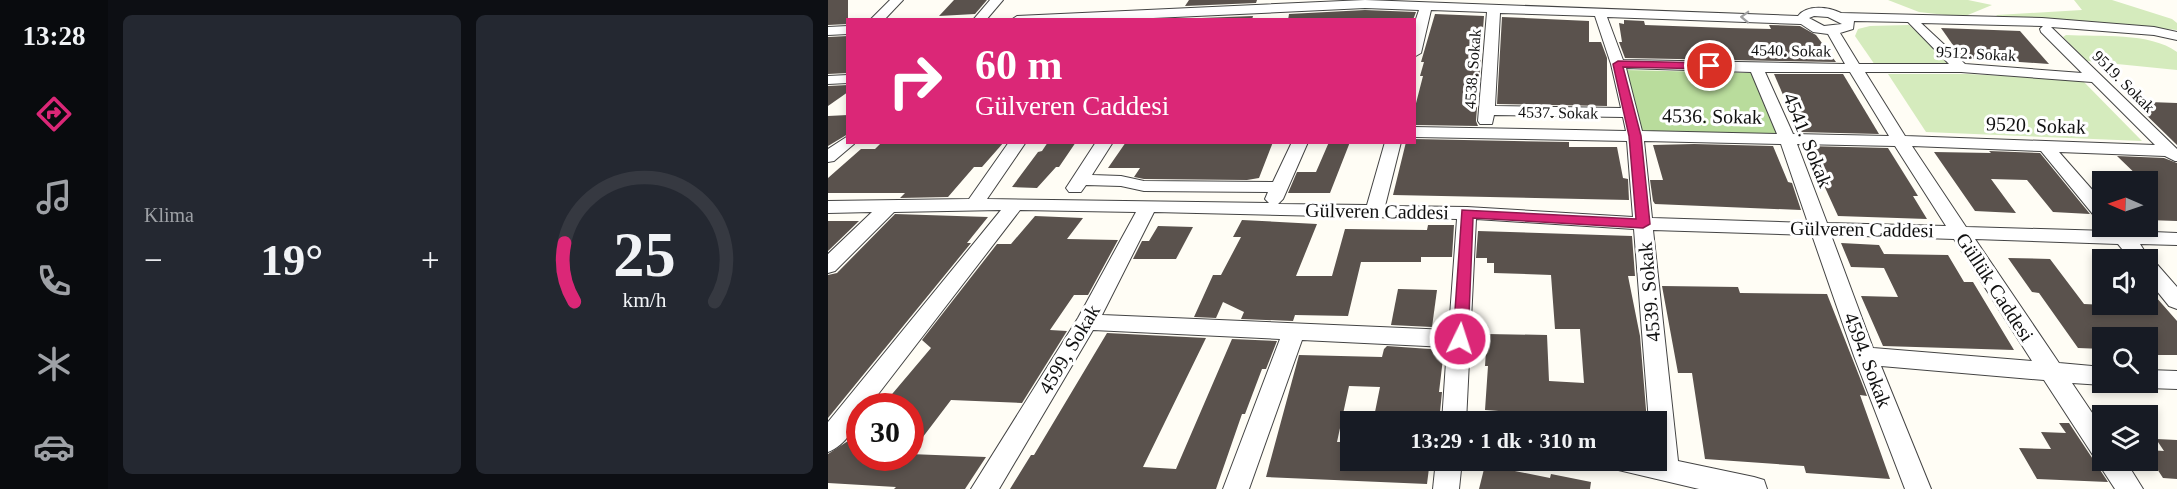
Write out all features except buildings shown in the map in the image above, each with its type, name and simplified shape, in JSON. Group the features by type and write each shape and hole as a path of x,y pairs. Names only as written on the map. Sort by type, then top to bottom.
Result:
{"street":[{"path":"878,18 897,0"},
{"path":"981,18 997,0"},
{"path":"1107,17 1119,0"},
{"path":"1797,0 1816,12 1845,20 2177,36"},
{"path":"1077,18 1277,3 1359,2 1426,5 1444,3 1494,7 1533,4 1599,11 1803,20 1814,27 1832,31 1842,30 1845,20"},
{"path":"1416,45 1426,5"},
{"name":"4538. Sokak","path":"1484,133 1494,7"},
{"name":"4539. Sokak","path":"1599,11 1618,64 1635,136 1660,411"},
{"path":"1803,20 1806,14 1816,12"},
{"path":"1845,20 2042,22 2154,31 2177,36"},
{"path":"1914,23 1961,68"},
{"name":"9519. Sokak","path":"2046,29 2173,155"},
{"path":"828,31 846,30"},
{"name":"Güllük Caddesi","path":"1832,31 1900,141 2092,434"},
{"name":"4540. Sokak","path":"1618,64 1855,69"},
{"name":"4541. Sokak","path":"1755,68 1786,138 1821,231"},
{"name":"9512. Sokak","path":"1855,69 1961,68 2095,78"},
{"path":"828,80 846,78"},
{"name":"4537. Sokak","path":"1487,110 1630,113"},
{"name":"4536. Sokak","path":"1416,132 1900,141"},
{"name":"9520. Sokak","path":"1900,141 2045,146 2173,155"},
{"path":"828,157 846,143"},
{"path":"974,205 1017,144"},
{"path":"1063,205 1104,144"},
{"path":"1269,209 1299,144"},
{"path":"1374,212 1392,144"},
{"path":"2045,146 2092,201"},
{"path":"1080,180 1121,182 1144,186 1279,187"},
{"path":"828,441 1015,204"},
{"name":"Gülveren Caddesi","path":"828,207 1015,204 1467,213 1643,224 2128,243 2177,251"},
{"path":"828,266 889,206"},
{"name":"4599, Sokak","path":"984,489 1087,322 1149,206"},
{"path":"1455,411 1467,213"},
{"name":"4594. Sokak","path":"1821,231 1865,356 1918,489"},
{"name":"Gülveren Caddesi","path":"2128,243 2177,239"},
{"path":"2158,279 2177,301"},
{"path":"1087,322 1460,339"},
{"path":"1236,489 1294,330"},
{"path":"1865,356 2092,375"},
{"path":"2158,379 2177,380"},
{"path":"1446,489 1448,471"},
{"path":"1666,471 1754,489"},
{"path":"2118,471 2130,489"}],"green space":[{"path":"1888,0 1968,0 1992,5 1963,17 1919,12"},
{"path":"2074,0 2112,0 2172,19 2177,23 2177,30 2097,23 1994,19 1997,15 2082,10"},
{"path":"1909,25 1953,65 1875,65 1855,36 1858,29 1870,26"},
{"path":"2066,35 2139,38 2153,41 2177,52 2177,70 2087,61 2063,37"},
{"path":"1625,70 1752,73 1781,136 1637,134"},
{"path":"1888,74 1967,74 2082,80 2142,141 1926,132"}],"route":[{"path":"1460,339 1467,213 1643,224 1635,136 1618,64 1710,66"}]}
